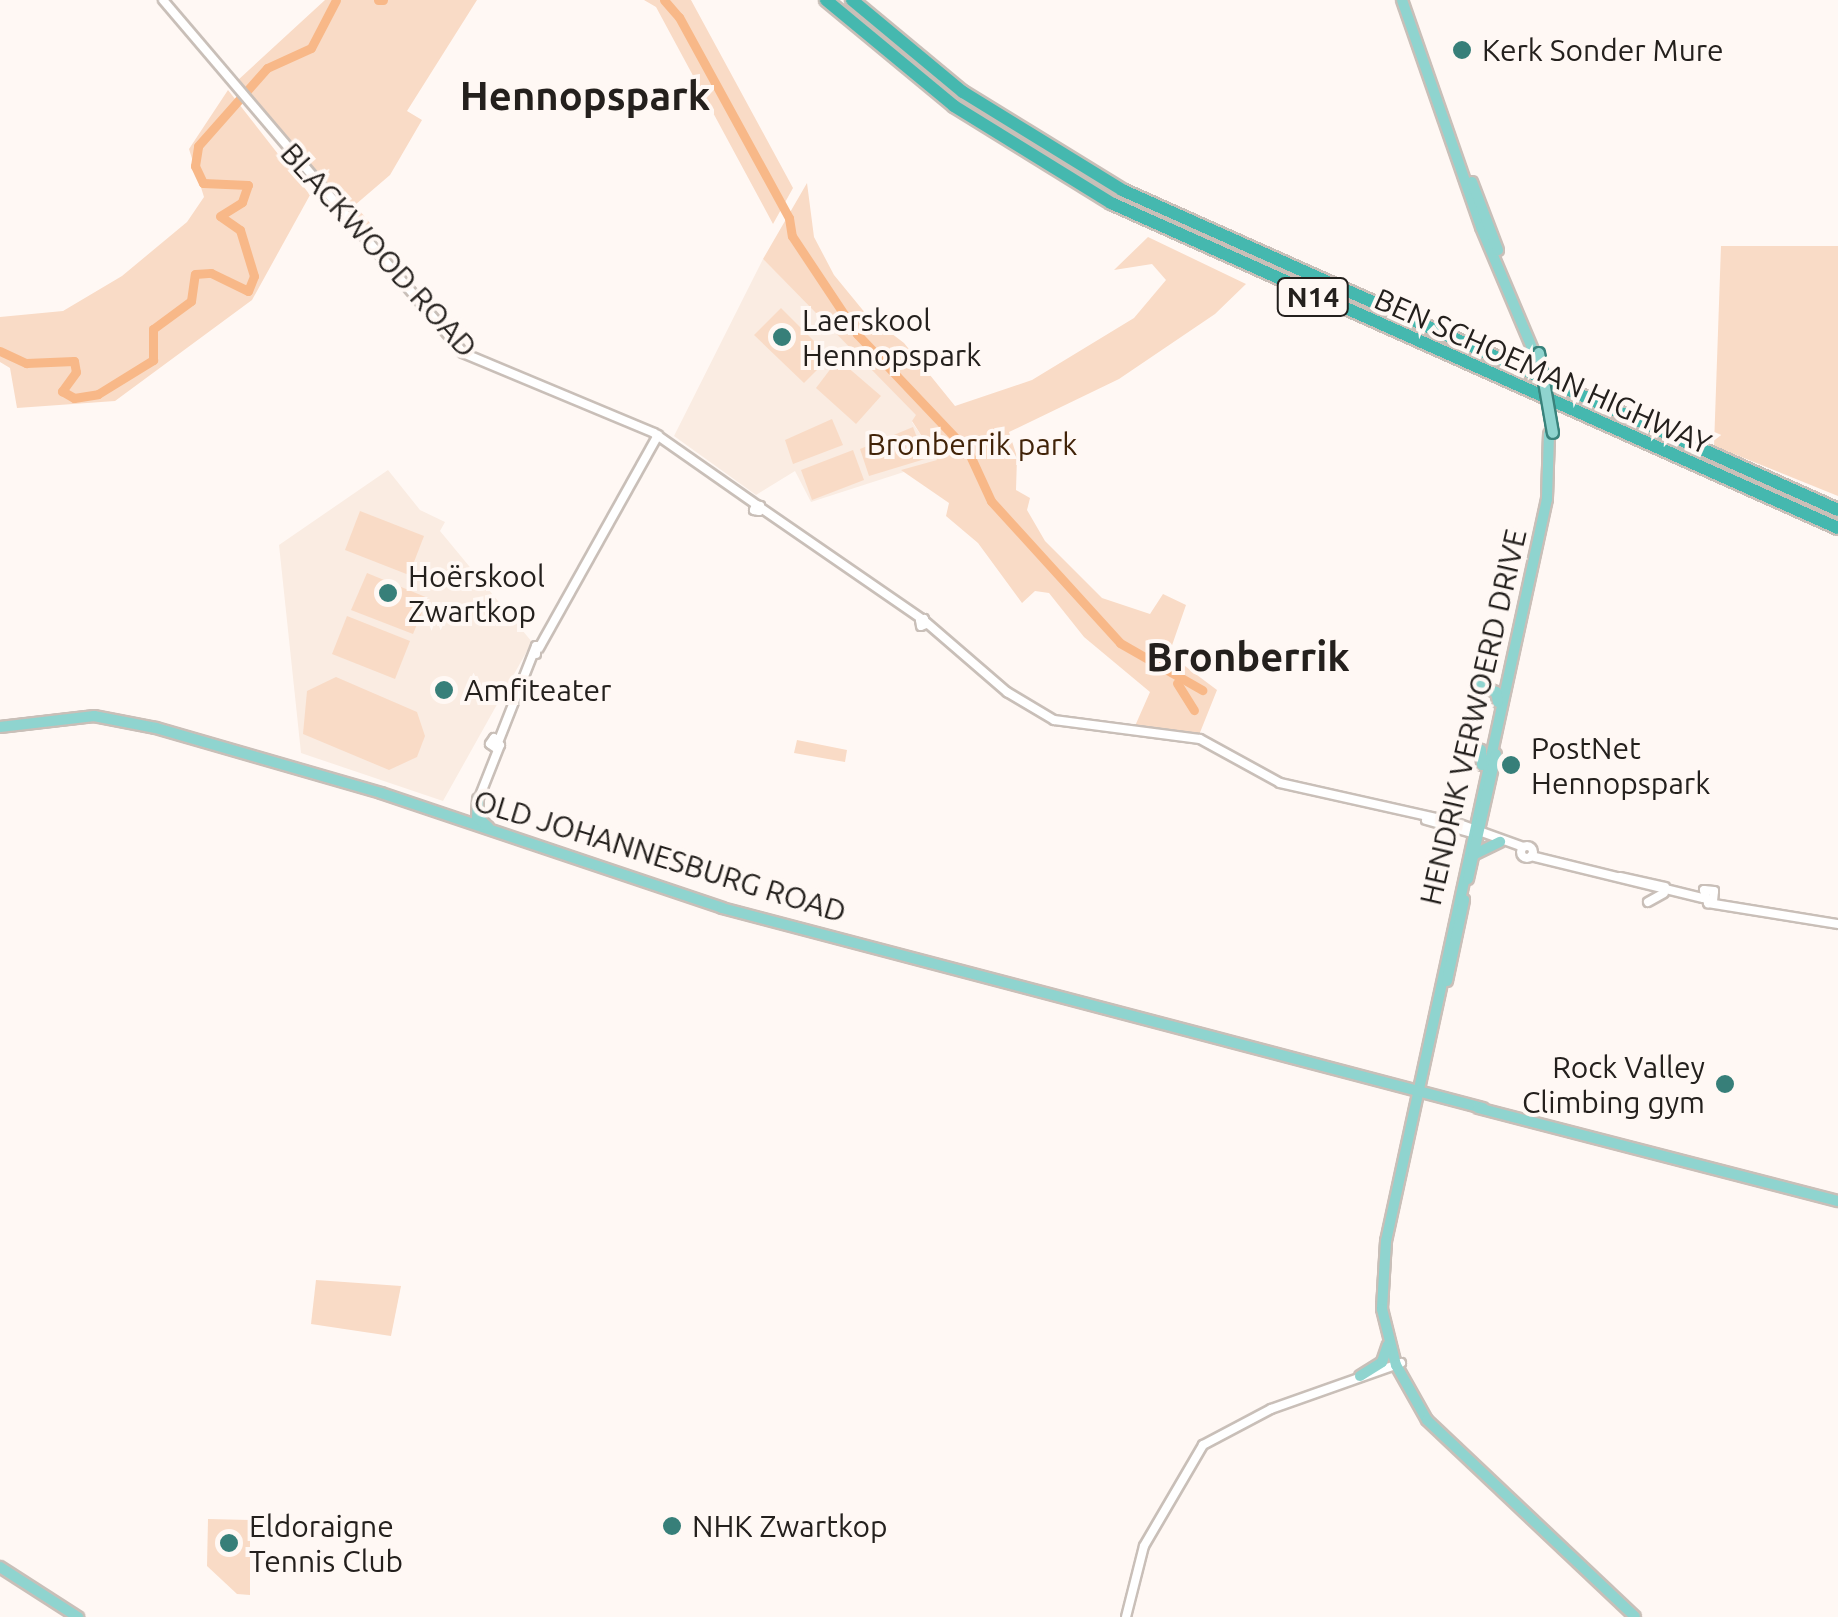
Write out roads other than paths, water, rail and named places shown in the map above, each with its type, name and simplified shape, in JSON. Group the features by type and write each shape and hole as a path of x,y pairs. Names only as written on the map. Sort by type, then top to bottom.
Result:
{"highway":[{"name":"BEN SCHOEMAN HIGHWAY","path":"826,0 954,106 1112,204 1838,528"},
{"name":"BEN SCHOEMAN HIGHWAY","path":"852,0 964,92 1122,190 1838,510"}],"main road":[{"name":"HENDRIK VERWOERD DRIVE","path":"1398,1364 1389,1325 1387,1266 1475,831 1547,526 1551,434 1537,354 1406,0"},
{"name":"HENDRIK VERWOERD DRIVE","path":"1406,0 1479,224 1537,354"},
{"path":"1480,204 1500,220 1492,237"},
{"name":"HENDRIK VERWOERD DRIVE","path":"1551,434 1548,499 1476,806 1473,856 1382,1267 1388,1338 1427,1420 1635,1617"},
{"path":"1491,747 1498,698 1480,685 1506,680"},
{"name":"OLD JOHANNESBURG ROAD","path":"0,727 85,716 129,722 468,823 722,908 1838,1201"},
{"path":"1463,743 1484,756 1476,806"},
{"path":"478,799 477,819 496,832"},
{"path":"1473,856 1500,842"},
{"path":"1360,1376 1385,1358 1388,1338"},
{"path":"0,1567 78,1617"}],"street":[{"name":"BLACKWOOD ROAD","path":"163,0 464,353 657,436 925,624 1006,692 1054,720 1200,739 1264,777 1366,802"},
{"path":"468,823 495,743 536,650 657,436"},
{"path":"468,823 495,743"},
{"path":"1366,802 1433,817 1527,851 1614,875 1838,924"},
{"path":"1366,802 1451,828 1475,831 1650,889 1703,895"},
{"path":"1416,818 1433,817 1451,828"},
{"path":"1614,875 1650,889"},
{"path":"1648,902 1668,892"},
{"path":"1126,1617 1139,1557 1203,1445 1262,1413 1398,1364"}],"waterway":[{"path":"0,351 26,363 74,361 76,372 62,391 74,398 98,394 153,360 153,329 191,301 195,274 211,273 248,291 254,276 240,230 220,216 242,202 248,185 203,183 195,166 198,146 267,68 311,48 336,0"},
{"path":"378,0 383,0"},
{"path":"664,0 679,17 789,218 792,236 857,334 968,451 991,501 1120,643 1202,690"},
{"path":"1177,683 1194,710"}],"place":[{"name":"Kerk Sonder Mure","path":"1462,50"},
{"name":"Laerskool Hennopspark","path":"782,337"},
{"name":"Hoërskool Zwartkop","path":"388,593"},
{"name":"Amfiteater","path":"444,690"},
{"name":"PostNet Hennopspark","path":"1511,765"},
{"name":"Rock Valley Climbing gym","path":"1725,1084"},
{"name":"NHK Zwartkop","path":"672,1526"},
{"name":"Eldoraigne Tennis Club","path":"229,1543"}],"district":[{"name":"Hennopspark","path":"585,96"},
{"name":"Bronberrik","path":"1248,657"}],"park label":[{"name":"Bronberrik park","path":"972,444"}]}
